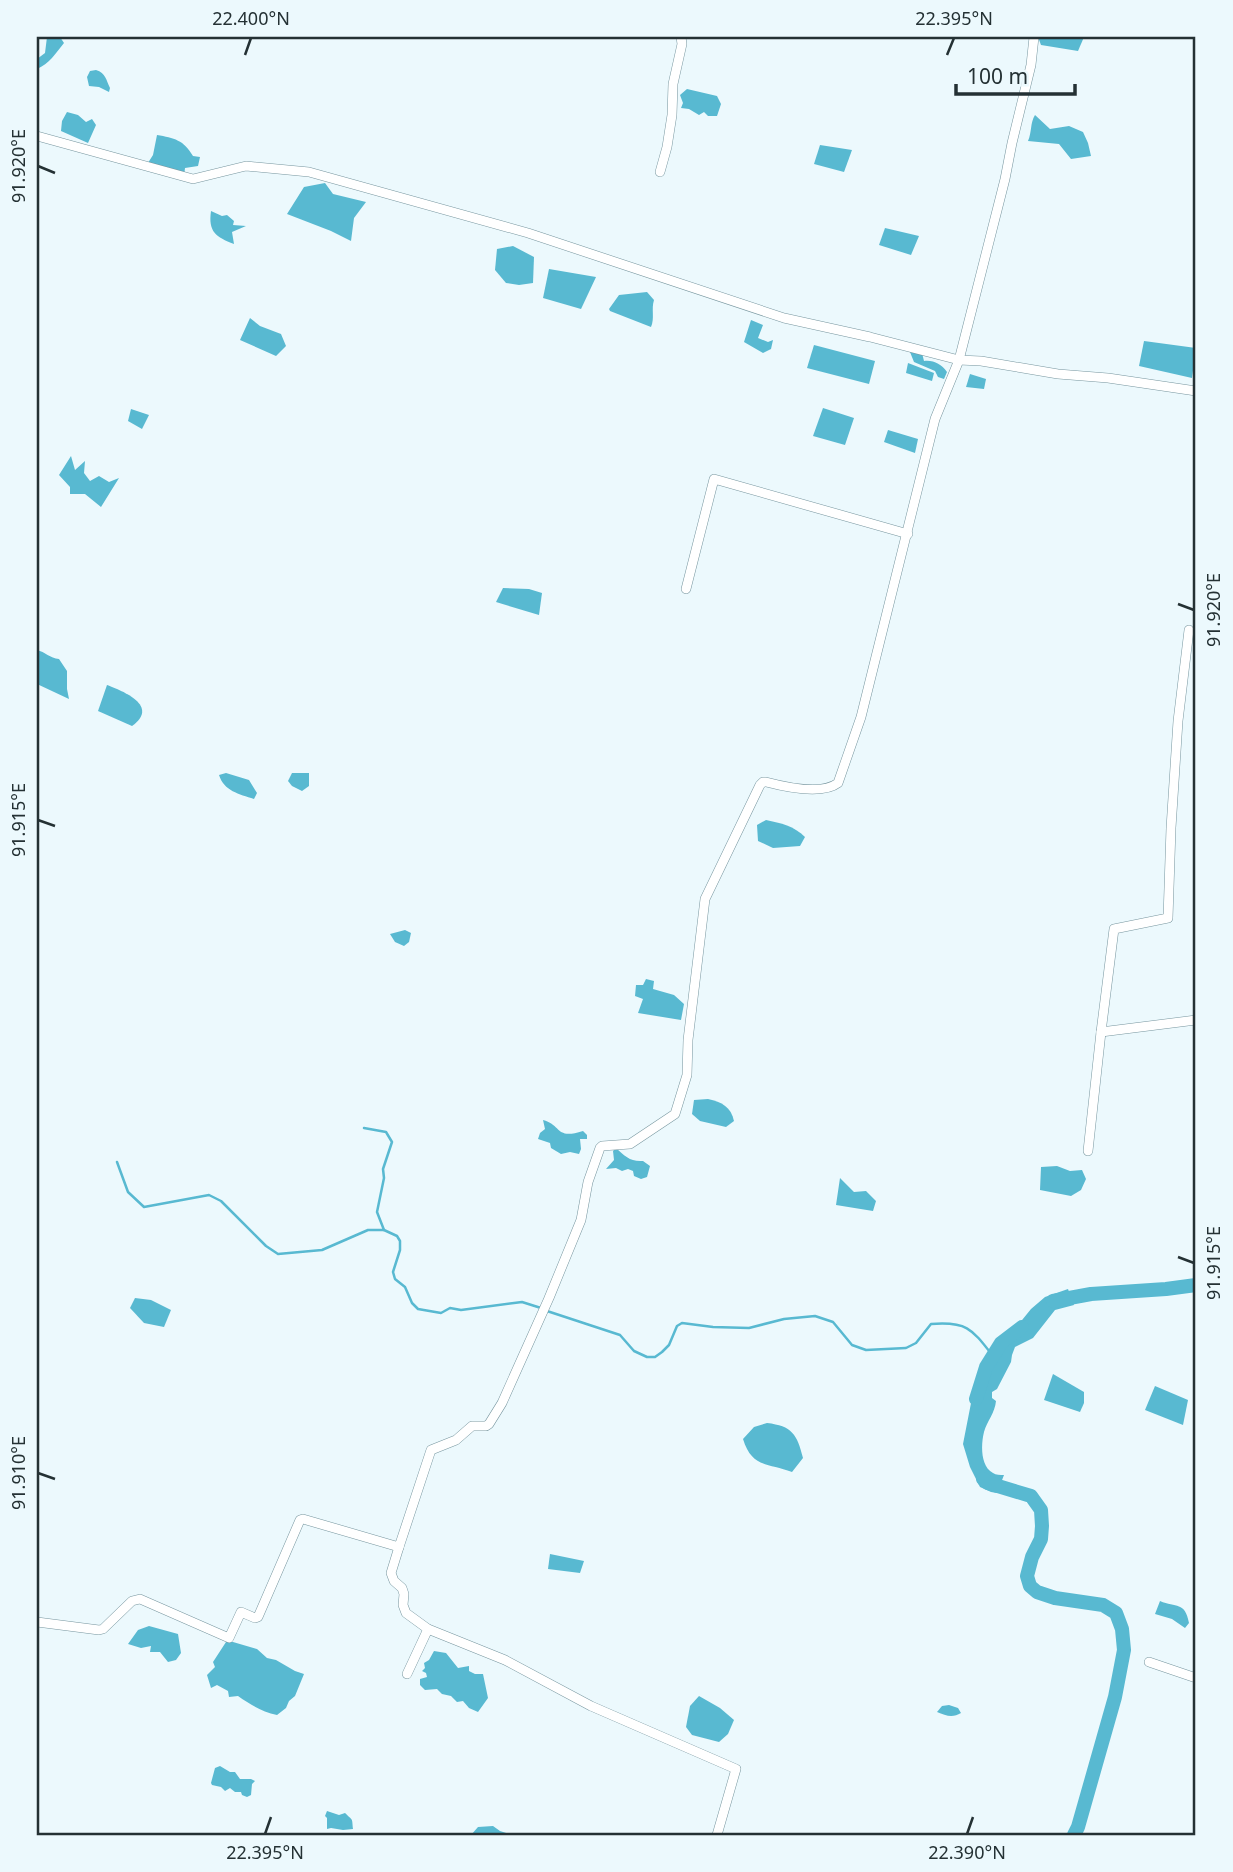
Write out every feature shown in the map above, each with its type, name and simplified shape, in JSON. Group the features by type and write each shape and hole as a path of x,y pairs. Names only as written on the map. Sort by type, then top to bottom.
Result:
{"street":[{"path":"660,172 672,115 673,83 682,44 681,37"},
{"path":"717,1835 736,1769 591,1706 505,1660 428,1629 407,1613 403,1605 402,1588 394,1581 391,1573 431,1450 456,1440 472,1426 486,1426 502,1403 550,1298 581,1220 588,1182 600,1148 630,1144 675,1114 687,1075 688,1040 705,899 763,782 797,789 831,788 838,783 861,717 935,419 959,360 1026,89 1034,37"},
{"path":"37,136 193,178 246,166 309,172 528,233 784,318 959,360 1196,391"},
{"path":"686,589 714,479 908,534"},
{"path":"1088,1151 1114,929 1168,918 1178,721 1189,630"},
{"path":"1101,1032 1196,1020"},
{"path":"37,1622 99,1630 132,1601 140,1599 229,1638 241,1612 258,1617 300,1520 399,1547"},
{"path":"407,1674 428,1629"},
{"path":"1149,1662 1196,1678"}],"water":[{"path":"47,37 60,37 64,43 49,61 37,69 37,59 45,53"},
{"path":"1038,37 1084,37 1078,51 1041,45"},
{"path":"96,70 105,77 109,92 89,86 87,77 90,71"},
{"path":"687,89 717,96 721,104 717,116 708,116 704,112 699,115 681,108 683,103 680,95"},
{"path":"67,112 78,115 86,122 92,119 96,125 88,143 61,131"},
{"path":"1035,115 1050,129 1069,126 1083,132 1091,156 1071,159 1059,144 1028,141"},
{"path":"157,135 182,143 193,156 200,157 198,166 185,168 184,176 146,166 153,155"},
{"path":"820,145 852,150 844,172 814,164"},
{"path":"325,183 333,194 366,202 354,218 351,241 287,214 304,187"},
{"path":"211,211 222,216 227,215 234,221 233,225 246,226 232,232 234,244 222,239 212,229"},
{"path":"885,228 919,236 911,255 879,245"},
{"path":"513,246 534,257 533,283 506,283 495,270 497,249"},
{"path":"549,269 596,277 581,309 543,298"},
{"path":"647,292 654,300 651,327 609,309 619,295"},
{"path":"250,318 260,326 281,334 286,346 276,356 240,340"},
{"path":"751,320 763,325 758,338 768,342 773,340 771,349 763,353 744,342"},
{"path":"1144,341 1196,348 1192,378 1139,366"},
{"path":"814,345 875,361 869,384 807,368"},
{"path":"914,350 922,353 924,361 934,362 942,367 947,372 944,379 938,377 935,371 914,362 910,352"},
{"path":"908,363 934,373 932,381 906,373"},
{"path":"970,374 986,379 984,389 966,387"},
{"path":"823,408 854,418 845,445 813,436"},
{"path":"131,409 149,415 142,429 128,421"},
{"path":"888,430 918,439 915,453 884,442"},
{"path":"71,456 75,470 85,461 84,473 90,481 99,476 109,482 119,478 101,507 85,494 70,494 70,487 59,475"},
{"path":"503,588 529,589 542,593 539,615 496,602"},
{"path":"37,650 59,659 67,671 69,699 37,684"},
{"path":"107,685 129,695 141,706 140,719 132,726 98,711"},
{"path":"226,773 249,780 257,793 254,799 224,785 219,775"},
{"path":"292,773 309,773 309,786 302,791 292,786 288,781"},
{"path":"766,820 801,833 805,837 800,846 773,848 758,841 757,825"},
{"path":"405,930 411,933 409,942 404,946 395,942 390,934"},
{"path":"646,979 654,981 653,989 674,995 684,1004 681,1020 638,1013 643,999 635,996 636,985 643,985"},
{"path":"708,1099 725,1106 734,1121 726,1127 700,1121 692,1114 694,1100"},
{"path":"543,1120 563,1133 583,1131 587,1139 580,1139 579,1154 561,1154 551,1148 550,1143 538,1139 545,1129"},
{"path":"616,1148 628,1158 643,1161 650,1166 647,1177 641,1179 628,1169 606,1169 614,1160 613,1151"},
{"path":"1057,1166 1070,1171 1082,1170 1086,1179 1081,1190 1071,1196 1040,1190 1041,1167"},
{"path":"840,1178 854,1192 866,1191 876,1201 873,1211 836,1205"},
{"path":"1068,1289 1074,1305 1055,1310 1033,1338 1015,1347 1011,1362 997,1389 992,1392 992,1398 996,1401 984,1432 982,1454 989,1470 1004,1475 997,1493 991,1492 980,1487 963,1444 972,1398 1000,1347 1031,1309 1045,1297"},
{"path":"135,1298 151,1300 171,1310 164,1327 144,1323 130,1308"},
{"path":"1053,1374 1084,1392 1084,1403 1080,1412 1044,1400"},
{"path":"1155,1386 1188,1400 1183,1425 1145,1410"},
{"path":"767,1423 782,1426 796,1437 803,1458 792,1472 756,1460 747,1448 743,1439 754,1427"},
{"path":"550,1554 584,1561 580,1573 548,1569"},
{"path":"1160,1601 1179,1606 1185,1611 1189,1623 1185,1628 1172,1619 1155,1614"},
{"path":"149,1626 178,1634 181,1653 176,1660 168,1662 160,1652 150,1652 151,1646 141,1648 128,1644 138,1630"},
{"path":"226,1642 257,1649 267,1658 304,1674 295,1696 286,1708 277,1715 272,1714 238,1696 229,1697 228,1691 217,1685 211,1688 207,1675 215,1667 213,1662"},
{"path":"434,1651 446,1653 458,1668 469,1666 469,1671 483,1674 488,1698 478,1712 463,1701 457,1702 437,1689 425,1690 420,1685 420,1679 427,1677 422,1671 425,1668 424,1663"},
{"path":"699,1696 734,1720 728,1734 719,1742 692,1735 686,1727 690,1706"},
{"path":"942,1706 958,1708 961,1713 949,1716 937,1712"},
{"path":"220,1766 235,1772 240,1779 255,1781 251,1795 247,1797 230,1788 225,1791 212,1785 215,1768"},
{"path":"327,1811 339,1815 345,1813 352,1820 353,1829 327,1829"},
{"path":"493,1826 512,1835 471,1835 478,1827"}],"waterway":[{"path":"364,1128 386,1132 392,1142 383,1169 384,1178 377,1212 384,1230"},
{"path":"117,1162 128,1192 144,1207 209,1195 221,1201 266,1246 278,1254 322,1250 368,1230 384,1230 397,1236 400,1250 393,1272 395,1279 405,1287 412,1303 418,1309 441,1313 450,1308 461,1310 522,1302 541,1308"},
{"path":"1053,1301 1091,1294 1196,1285"},
{"path":"547,1311 620,1335 634,1351 647,1357 655,1357 662,1352 669,1345 677,1326 682,1323 749,1328 784,1319 815,1316 833,1322 852,1345 866,1350 906,1348 916,1343 931,1324 953,1324 974,1333 993,1356"},
{"path":"976,1399 986,1367 1001,1343 1022,1327"},
{"path":"983,1479 988,1483 1031,1496 1041,1510 1041,1539 1027,1576 1030,1586 1037,1592 1055,1598 1103,1605 1116,1613 1122,1629 1124,1650 1115,1697 1074,1835"}]}
